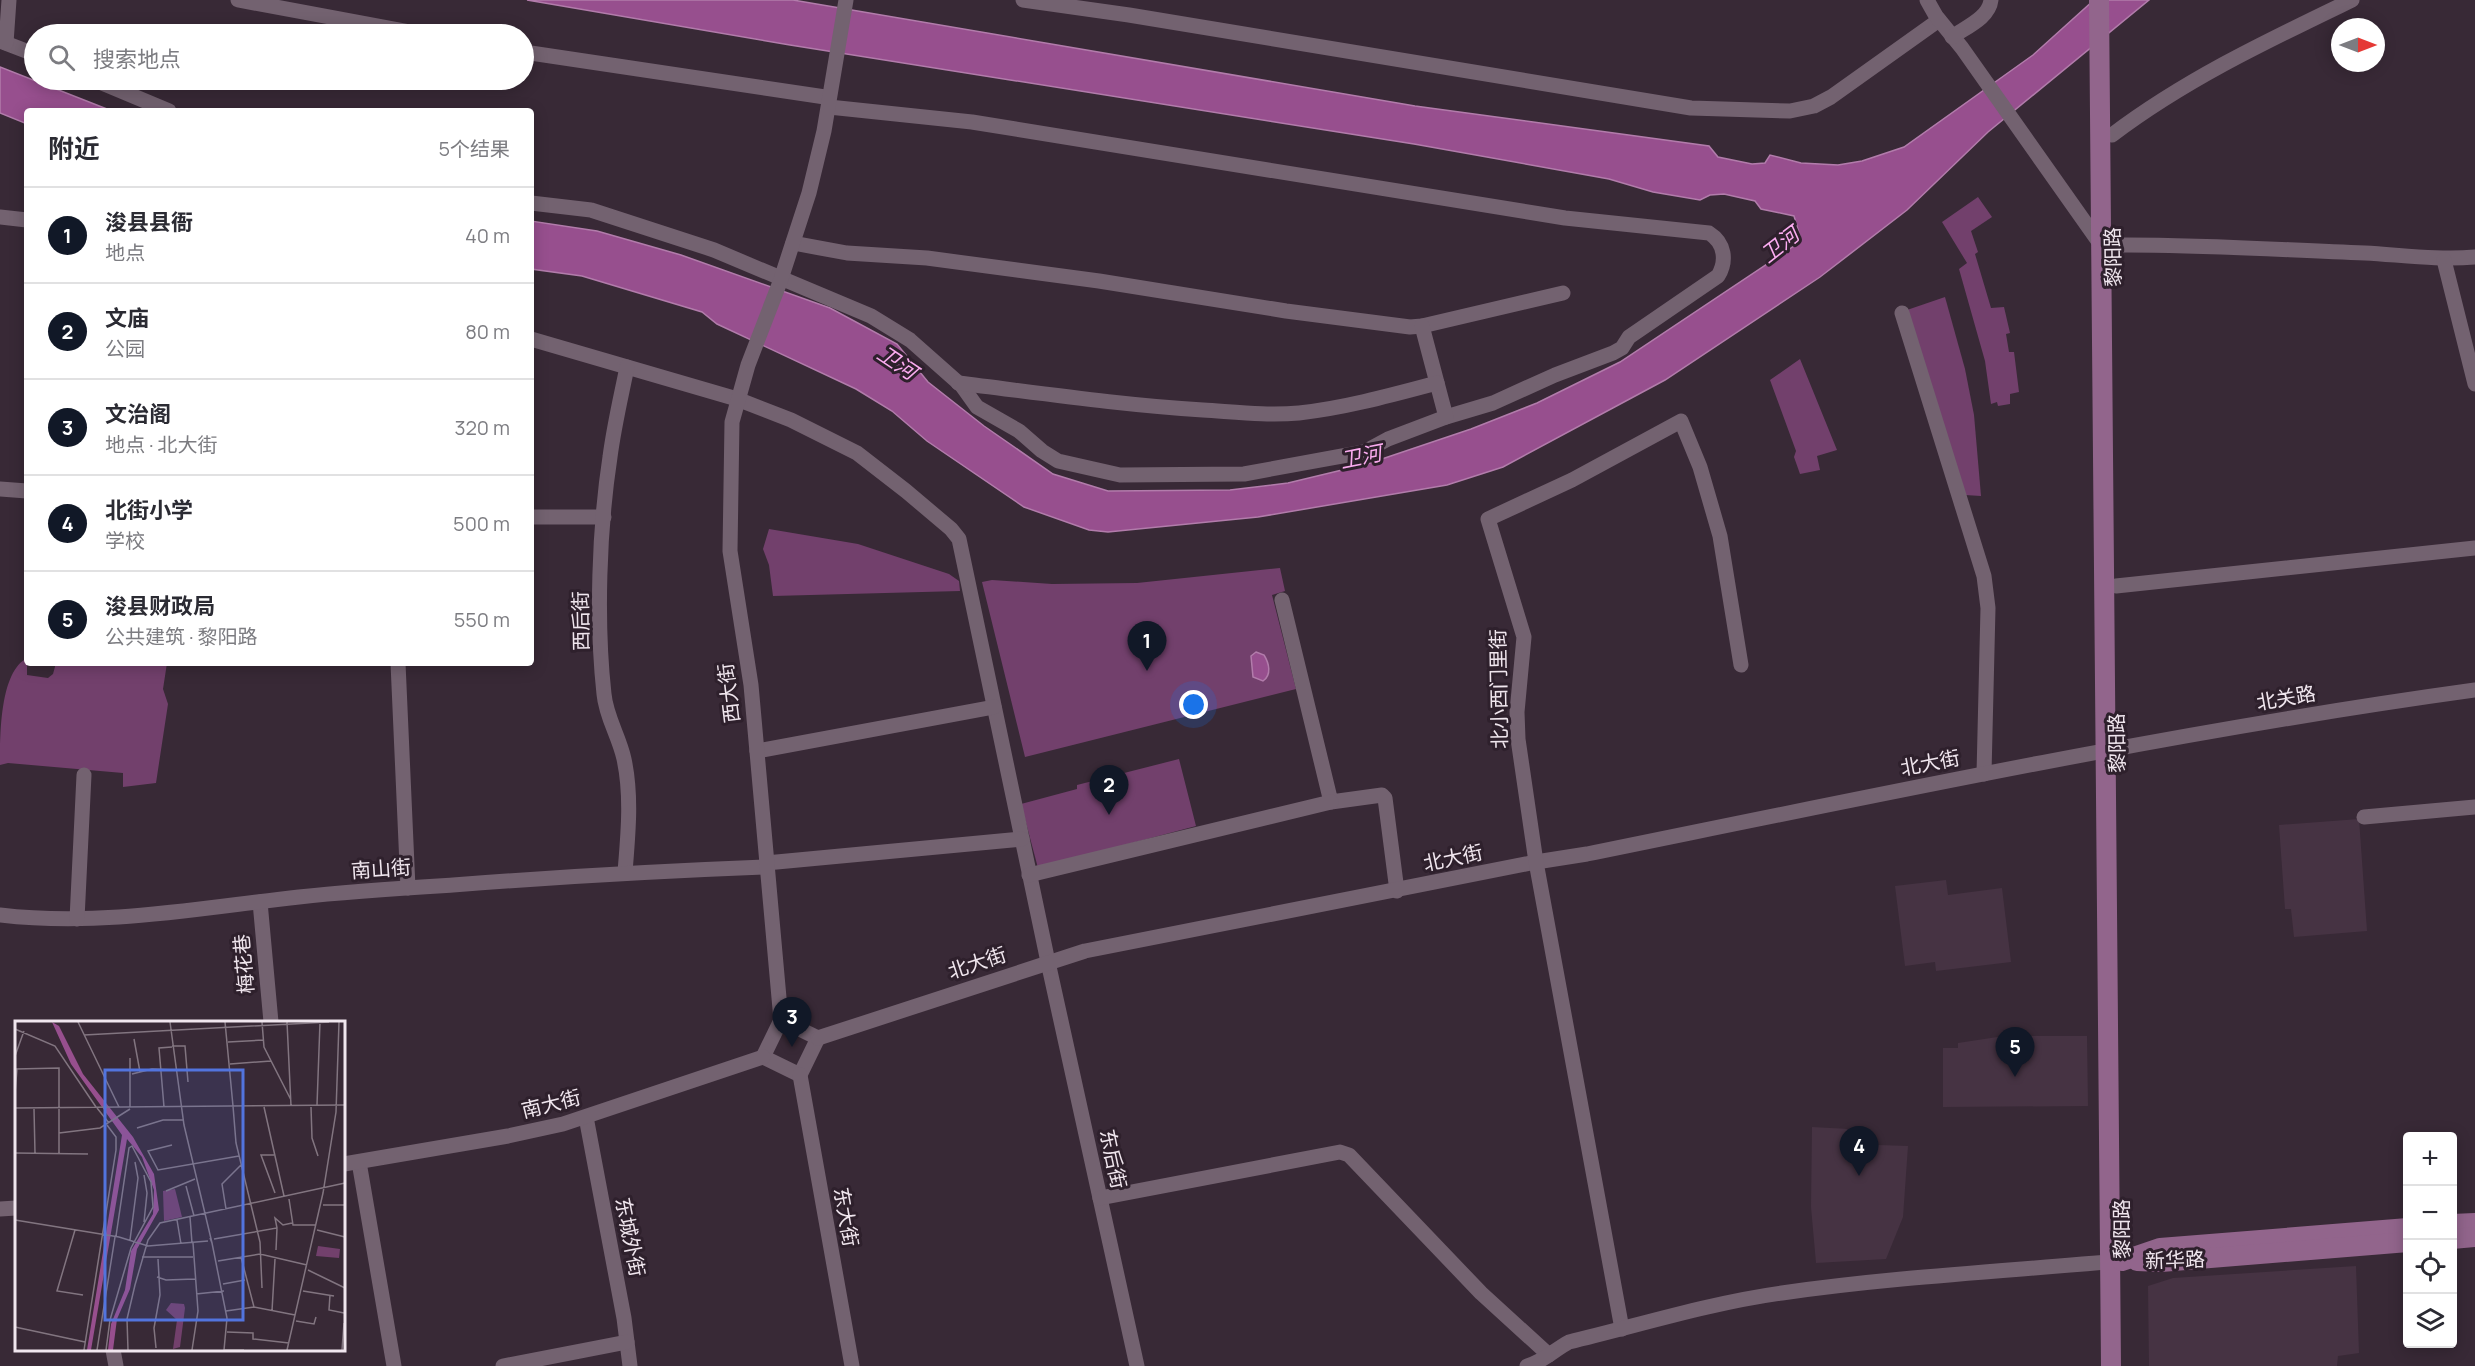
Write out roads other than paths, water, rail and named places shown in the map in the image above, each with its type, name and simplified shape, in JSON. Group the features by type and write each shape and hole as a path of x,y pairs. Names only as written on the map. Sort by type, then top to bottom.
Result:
{"main road":[{"path":"2099,0 2108,126"},
{"path":"2108,126 2111,0"},
{"name":"黎阳路","path":"2108,126 2107,245 2116,1261 2123,1366"},
{"name":"黎阳路","path":"2107,245 2116,586 2111,751"},
{"path":"2457,1224 2475,1223"},
{"name":"新华路","path":"2116,1261 2160,1248 2403,1228"},
{"path":"2457,1239 2475,1237"},
{"name":"新华路","path":"2116,1261 2161,1262 2403,1242"},
{"name":"黎阳路","path":"2111,1366 2116,1261"}],"street":[{"path":"9,0 3,42 24,50"},
{"path":"238,0 367,24"},
{"name":"西大街","path":"781,1020 751,684 730,551 732,422 749,363 781,279 809,193 833,82 846,0"},
{"path":"1023,0 1129,15 1691,108 1790,111 1822,102 1939,20"},
{"path":"1927,0 1939,20 2107,245 2163,244 2372,254 2444,260 2475,257"},
{"path":"1952,37 1984,15 1990,8 1991,0"},
{"path":"2108,126 2148,108 2258,45 2352,0"},
{"path":"534,54 1565,218 1709,233 1716,237 1724,251 1723,267 1718,276 1629,336 1622,348 1493,403 1446,417 1388,439 1364,452 1317,463 1244,474 1120,475 1058,461 1042,451 1019,431 977,407 958,383 910,340 872,316 714,250 591,210 534,203"},
{"path":"119,90 162,108"},
{"path":"0,218 24,220"},
{"path":"793,243 848,253 892,254 939,259 1099,281 1286,311 1410,327 1563,293"},
{"path":"2444,260 2470,339 2475,384"},
{"path":"1902,313 1984,576 1988,608 1984,774"},
{"path":"1422,326 1446,417"},
{"name":"东后街","path":"534,340 737,399 791,420 857,453 951,529 959,540 1029,875 1137,1366"},
{"name":"西后街","path":"625,872 629,814 628,788 624,760 604,695 600,616 604,517 610,456 627,367"},
{"path":"958,383 1142,407 1256,414 1297,413 1324,409 1437,383"},
{"name":"北小西门里街","path":"1622,1329 1536,862 1518,739 1517,712 1524,636 1488,519 1572,480 1681,421 1700,467 1720,536 1741,665"},
{"path":"0,489 24,491"},
{"path":"534,517 604,517"},
{"path":"2116,586 2475,548"},
{"path":"1282,600 1331,802"},
{"path":"398,666 408,888"},
{"name":"北关路","path":"2111,751 2292,718 2475,690"},
{"path":"757,751 994,707"},
{"name":"北大街","path":"818,1038 1048,962 1127,942 2111,751"},
{"path":"77,919 84,775"},
{"path":"1029,875 1331,802 1382,795 1396,891"},
{"path":"2364,816 2475,807"},
{"name":"南山街","path":"0,915 77,919 170,914 260,902 408,888 625,872 766,865 1022,839"},
{"name":"梅花巷","path":"260,902 271,1021"},
{"path":"781,1020 818,1038 800,1075 763,1057 781,1020"},
{"name":"南大街","path":"351,1163 508,1136 586,1117 763,1057"},
{"name":"东大街","path":"800,1075 852,1366"},
{"name":"东城外街","path":"586,1117 630,1366"},
{"path":"1100,1198 1340,1152 1349,1155 1481,1293 1549,1355"},
{"path":"351,1163 394,1366"},
{"path":"0,1209 15,1208"},
{"path":"1527,1366 1536,1364 1569,1342 1698,1309 1782,1293 1889,1280 2116,1261"},
{"path":"503,1366 627,1342"},
{"path":"113,1351 116,1366"}],"water":[{"name":"卫河","path":"527,0 793,0 1415,106 1709,146 1718,157 1752,164 1765,163 1770,155 1801,163 1838,165 1862,161 1904,147 2033,55 2094,0 2149,0 1988,132 1907,210 1820,277 1665,380 1503,467 1447,485 1258,517 1108,532 1089,530 1024,507 927,441 892,411 856,389 717,324 702,312 582,276 534,269 534,221 597,231 681,255 830,308 897,344 928,382 984,426 1053,474 1108,491 1230,490 1288,483 1367,464 1471,429 1537,403 1620,362 1797,244 1801,240 1794,216 1761,209 1755,201 1724,194 1710,195 1700,200 1653,192 1609,179 1414,144 790,45"},
{"path":"0,67 24,76 24,90 59,90 104,108 24,108 24,123 0,113"},
{"path":"1256,652 1264,655 1268,665 1268,676 1263,681 1253,677 1251,656"}],"place":[{"name":"浚县县衙","path":"1147,671"},
{"name":"文庙","path":"1109,815"},
{"name":"文治阁","path":"792,1047"},
{"name":"浚县财政局","path":"2015,1077"},
{"name":"北街小学","path":"1859,1176"}]}
